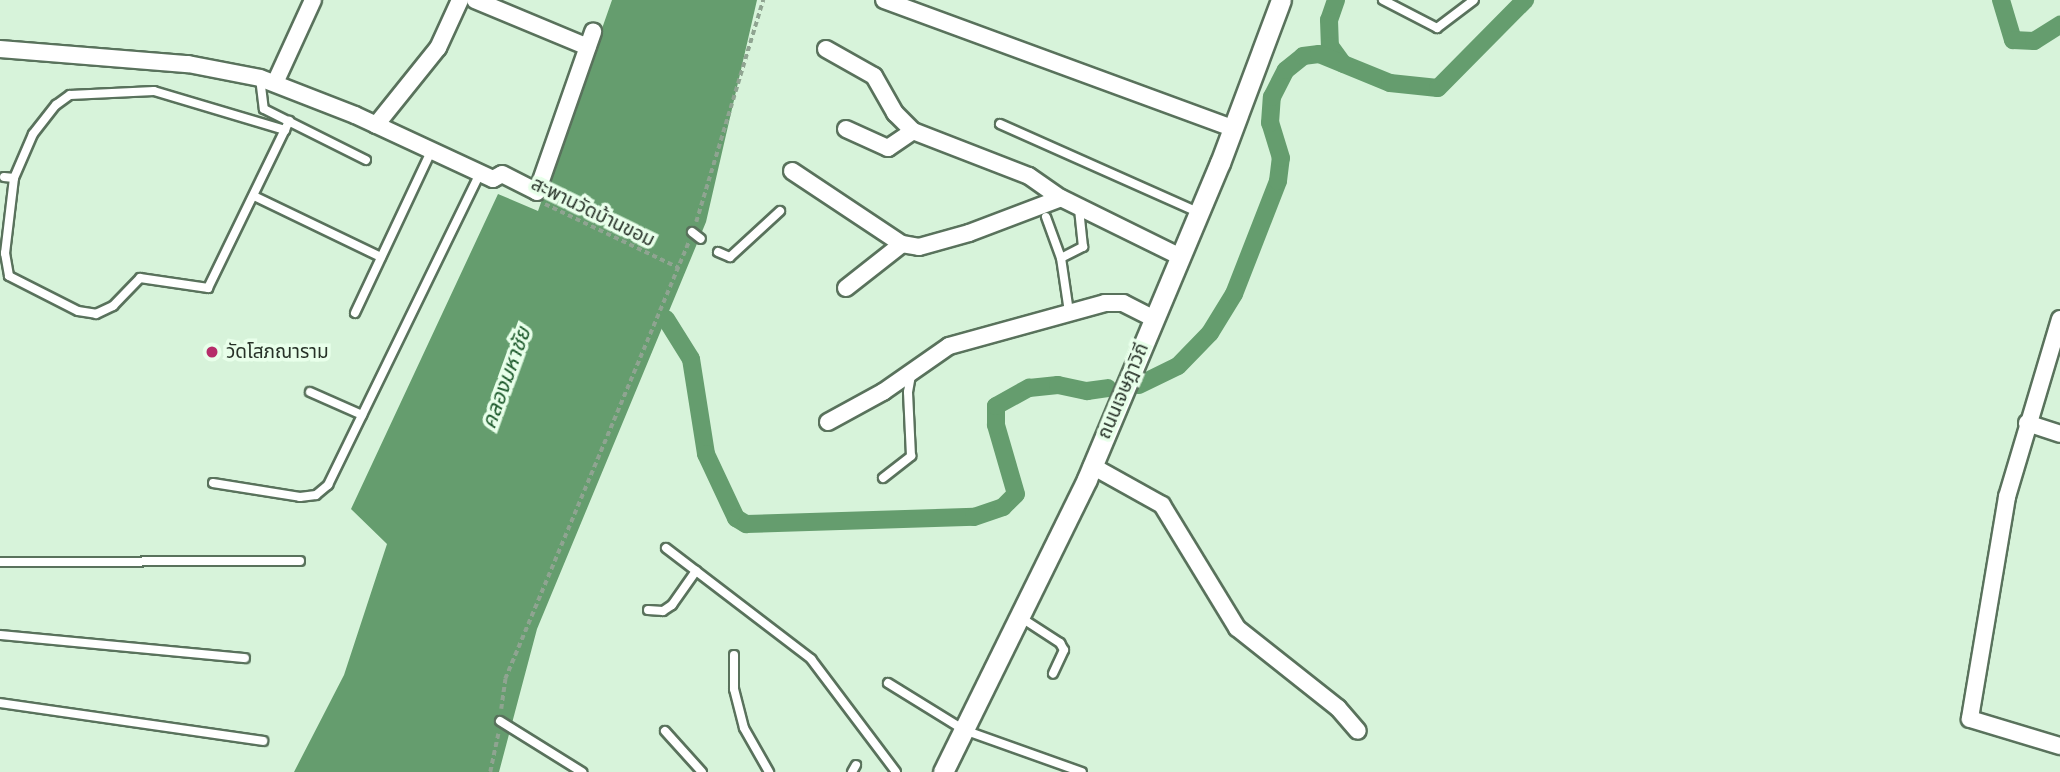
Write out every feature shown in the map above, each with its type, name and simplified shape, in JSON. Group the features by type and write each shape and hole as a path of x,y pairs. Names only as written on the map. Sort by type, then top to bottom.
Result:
{"street":[{"path":"268,81 313,0"},
{"path":"376,125 438,48 460,0"},
{"path":"0,49 188,64 268,81 432,149 493,180 502,174 539,190 591,39 475,0"},
{"path":"884,0 1232,128"},
{"name":"ถนนเจษฎาวิถี","path":"943,772 1092,466 1198,212 1281,0"},
{"path":"826,49 874,76 895,113 914,131 1030,176 1079,208 1179,256"},
{"path":"846,129 887,148 914,131"},
{"path":"792,172 902,244 919,247 969,233 1061,198"},
{"path":"846,288 902,244"},
{"path":"828,422 950,346 1069,312 1123,303 1153,318"},
{"path":"2060,319 2007,497 1970,719 2060,746"},
{"path":"2028,424 2060,435"},
{"path":"1092,466 1162,505 1237,628 1338,708 1358,730"}],"lane":[{"path":"1383,0 1437,28 1474,0"},
{"path":"268,81 264,109 287,126"},
{"path":"287,126 208,288 140,278 130,284 113,306 96,314 36,292 9,276 5,253 14,178 39,125 71,95 153,91 287,126 366,160"},
{"path":"1000,124 1198,212"},
{"path":"355,313 432,149"},
{"path":"213,483 300,497 316,495 328,485 480,173"},
{"path":"4,177 14,178"},
{"path":"254,196 381,257"},
{"path":"1061,258 1083,247 1079,208"},
{"path":"718,252 730,257 780,211"},
{"path":"1046,217 1061,258 1069,312"},
{"path":"692,232 701,239"},
{"path":"883,478 911,456 908,392 912,372"},
{"path":"310,392 362,415"},
{"path":"666,548 811,659 895,772"},
{"path":"0,562 300,561"},
{"path":"648,610 663,611 672,605 696,571"},
{"path":"1020,617 1060,643 1064,650 1054,674"},
{"path":"0,635 245,658"},
{"path":"734,655 734,689 744,728 769,772"},
{"path":"888,682 964,730 1082,772"},
{"path":"0,703 263,741"},
{"path":"500,720 582,772"},
{"path":"665,731 702,772"}],"path":[{"path":"490,772 505,679 679,268 763,0"},
{"name":"สะพานวัดบ้านขอม","path":"541,202 679,268"}],"water":[{"name":"คลองมหาชัย","path":"612,0 757,0 706,222 537,629 499,772 294,772 344,675 387,544 351,509 498,194 538,211"}],"waterway":[{"path":"1336,0 1329,20 1330,46 1343,64"},
{"path":"1139,385 1178,366 1210,333 1234,294 1278,181 1281,158 1270,123 1272,97 1286,70 1303,56 1319,54 1390,83 1438,88 1525,0"},
{"path":"2001,0 2013,40 2034,41 2060,25"},
{"path":"666,319 691,359 706,454 736,518 746,524 974,517 1003,507 1016,494 996,425 996,406 1029,388 1058,385 1087,391 1108,388"}],"place":[{"name":"วัดโสภณาราม","path":"212,352"}]}
